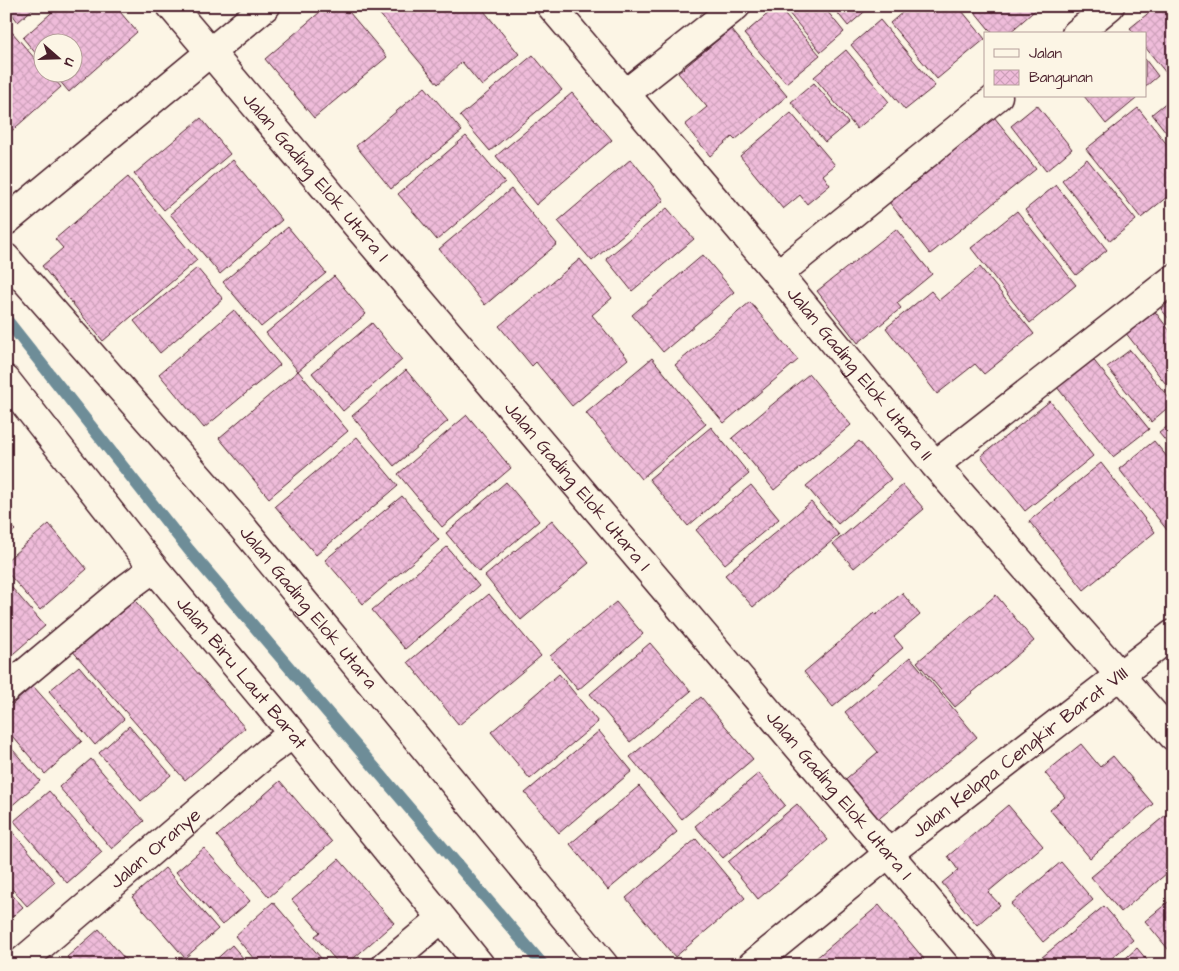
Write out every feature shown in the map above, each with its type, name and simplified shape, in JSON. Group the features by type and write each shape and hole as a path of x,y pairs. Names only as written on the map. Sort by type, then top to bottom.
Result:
{"street":[{"name":"Jalan Gading Elok Utara I","path":"171,6 983,965"},
{"path":"6,221 266,6"},
{"name":"Jalan Gading Elok Utara II","path":"551,6 778,274 935,465 1173,736"},
{"path":"625,94 736,6"},
{"path":"1078,32 1110,6"},
{"path":"778,274 996,98"},
{"name":"Jalan Gading Elok Utara","path":"6,258 233,516 604,965"},
{"path":"935,465 1173,279"},
{"name":"Jalan Biru Laut Barat","path":"9,390 154,568 293,734 480,965"},
{"path":"6,689 128,587 154,568"},
{"name":"Jalan Kelapa Cengkir Barat VIII","path":"752,965 889,853 1173,634"},
{"name":"Jalan Oranye","path":"18,965 269,751 293,734"},
{"path":"386,965 441,919"}],"building":[{"path":"6,6 36,6 18,22"},
{"path":"59,6 115,6 137,32 82,81 82,32 32,32 32,49 23,38"},
{"path":"327,6 344,6 387,57 314,118 265,59"},
{"path":"373,6 480,6 519,54 482,86 462,62 438,84"},
{"path":"777,6 820,55 786,83 744,34"},
{"path":"783,6 823,6 844,32 821,52"},
{"path":"832,6 871,6 848,26"},
{"path":"910,6 958,6 984,40 937,79 890,23"},
{"path":"970,6 1040,6 1010,32 991,32"},
{"path":"1157,6 1173,6 1171,79 1146,48 1146,32 1133,32 1130,28"},
{"path":"880,20 935,86 905,110 851,45"},
{"path":"731,29 787,96 735,140 732,137 710,156 685,125 707,107 678,73"},
{"path":"12,32 32,55 32,82 57,82 61,87 6,136 6,38"},
{"path":"846,50 889,102 857,129 814,77"},
{"path":"533,55 562,90 490,151 460,116"},
{"path":"1146,60 1158,76 1146,86"},
{"path":"60,82 80,82 69,92"},
{"path":"814,83 848,123 825,142 791,102"},
{"path":"425,87 462,131 391,189 356,146"},
{"path":"572,93 612,140 536,205 496,156"},
{"path":"1173,97 1173,141 1152,114"},
{"path":"1086,98 1135,98 1136,99 1106,124"},
{"path":"1037,105 1072,149 1046,171 1011,126"},
{"path":"1138,108 1173,152 1173,192 1141,218 1086,149"},
{"path":"791,113 835,165 823,175 830,185 807,204 800,195 783,209 740,156"},
{"path":"994,117 1036,169 930,254 889,202"},
{"path":"201,118 230,154 164,210 134,174"},
{"path":"466,136 505,182 437,240 398,194"},
{"path":"631,159 664,200 592,261 558,221"},
{"path":"1087,159 1136,220 1110,241 1062,180"},
{"path":"233,160 282,220 220,274 170,214"},
{"path":"128,177 197,260 103,341 42,266 63,248 55,239"},
{"path":"1056,185 1107,250 1076,275 1025,210"},
{"path":"511,189 557,244 485,305 439,249"},
{"path":"667,208 694,239 632,291 606,259"},
{"path":"1017,211 1076,285 1030,323 971,248"},
{"path":"288,227 326,273 261,327 223,282"},
{"path":"896,229 932,274 897,303 901,308 858,343 817,291"},
{"path":"703,255 734,292 663,352 632,315"},
{"path":"580,259 612,298 592,315 628,359 572,406 536,362 532,366 499,326"},
{"path":"980,267 1034,334 984,374 975,364 937,394 886,328 931,291 939,300"},
{"path":"197,268 223,299 160,353 134,321"},
{"path":"334,276 366,314 298,371 266,333"},
{"path":"1173,299 1173,324 1161,309"},
{"path":"750,302 798,360 724,423 675,365"},
{"path":"1153,309 1173,335 1173,393 1125,332"},
{"path":"234,310 280,365 204,428 159,374"},
{"path":"372,323 402,360 343,411 312,373"},
{"path":"1130,350 1173,403 1151,422 1107,367"},
{"path":"1091,357 1149,429 1113,457 1056,386"},
{"path":"652,358 706,424 641,479 586,413"},
{"path":"406,370 448,421 394,466 352,416"},
{"path":"298,371 348,431 269,498 219,438"},
{"path":"809,374 851,425 774,490 732,438"},
{"path":"1050,401 1093,456 1025,511 981,456"},
{"path":"467,415 511,468 442,527 398,474"},
{"path":"1173,422 1173,450 1159,433"},
{"path":"711,427 749,474 688,526 649,479"},
{"path":"357,437 398,486 316,555 275,506"},
{"path":"859,441 891,479 838,524 806,486"},
{"path":"1154,441 1173,464 1173,525 1167,530 1119,469"},
{"path":"1101,463 1155,532 1084,590 1029,521"},
{"path":"506,482 539,521 479,572 446,533"},
{"path":"751,485 779,519 725,564 696,530"},
{"path":"903,485 924,509 854,568 833,544"},
{"path":"402,496 439,540 363,604 325,560"},
{"path":"811,502 839,535 753,607 725,575"},
{"path":"552,520 589,563 521,620 485,576"},
{"path":"6,521 15,530 6,538"},
{"path":"49,524 87,569 40,610 6,571 6,561"},
{"path":"447,547 479,586 405,649 372,610"},
{"path":"6,581 45,626 6,660"},
{"path":"902,593 920,615 894,637 903,648 833,707 804,672 874,613 876,615"},
{"path":"489,594 541,656 459,725 408,662"},
{"path":"130,595 245,728 185,780 70,648"},
{"path":"996,595 1034,641 955,707 917,662"},
{"path":"616,602 643,634 578,690 550,656"},
{"path":"650,643 691,691 630,742 590,694"},
{"path":"910,657 977,737 875,822 842,782 878,752 845,712"},
{"path":"79,666 124,719 95,745 49,691"},
{"path":"559,674 598,722 530,779 491,732"},
{"path":"33,686 82,741 45,774 6,729 6,710"},
{"path":"701,697 753,759 682,819 630,757"},
{"path":"129,726 171,775 141,801 99,753"},
{"path":"599,731 632,771 559,833 525,793"},
{"path":"6,742 40,781 8,809 6,807"},
{"path":"1081,744 1100,767 1113,756 1153,804 1090,858 1050,810 1065,797 1045,773"},
{"path":"91,759 144,821 112,849 59,787"},
{"path":"759,773 785,805 723,858 695,826"},
{"path":"280,781 332,842 269,897 217,836"},
{"path":"639,786 677,832 608,890 570,844"},
{"path":"49,791 102,852 67,883 14,821"},
{"path":"797,804 828,840 758,899 728,862"},
{"path":"1008,805 1043,846 988,892 1000,905 977,925 942,883 958,870 948,856"},
{"path":"1173,809 1173,868 1121,912 1091,877"},
{"path":"10,829 55,882 27,906 6,882 6,833"},
{"path":"696,839 745,898 675,957 626,898"},
{"path":"204,848 250,901 222,925 176,872"},
{"path":"339,859 394,923 346,965 340,965 315,936 320,932 292,900"},
{"path":"1061,862 1093,900 1043,942 1011,904"},
{"path":"165,868 218,929 185,958 132,897"},
{"path":"6,888 23,907 6,922"},
{"path":"1173,898 1173,955 1145,921"},
{"path":"273,902 327,965 259,965 235,936"},
{"path":"879,905 924,959 917,965 808,965"},
{"path":"1104,906 1133,940 1104,965 1046,965 1041,958"},
{"path":"99,929 130,965 74,965 67,957"},
{"path":"232,945 249,965 210,965"},
{"path":"1137,948 1151,965 1118,965"}],"waterway":[{"path":"6,319 189,550 543,965"}]}
